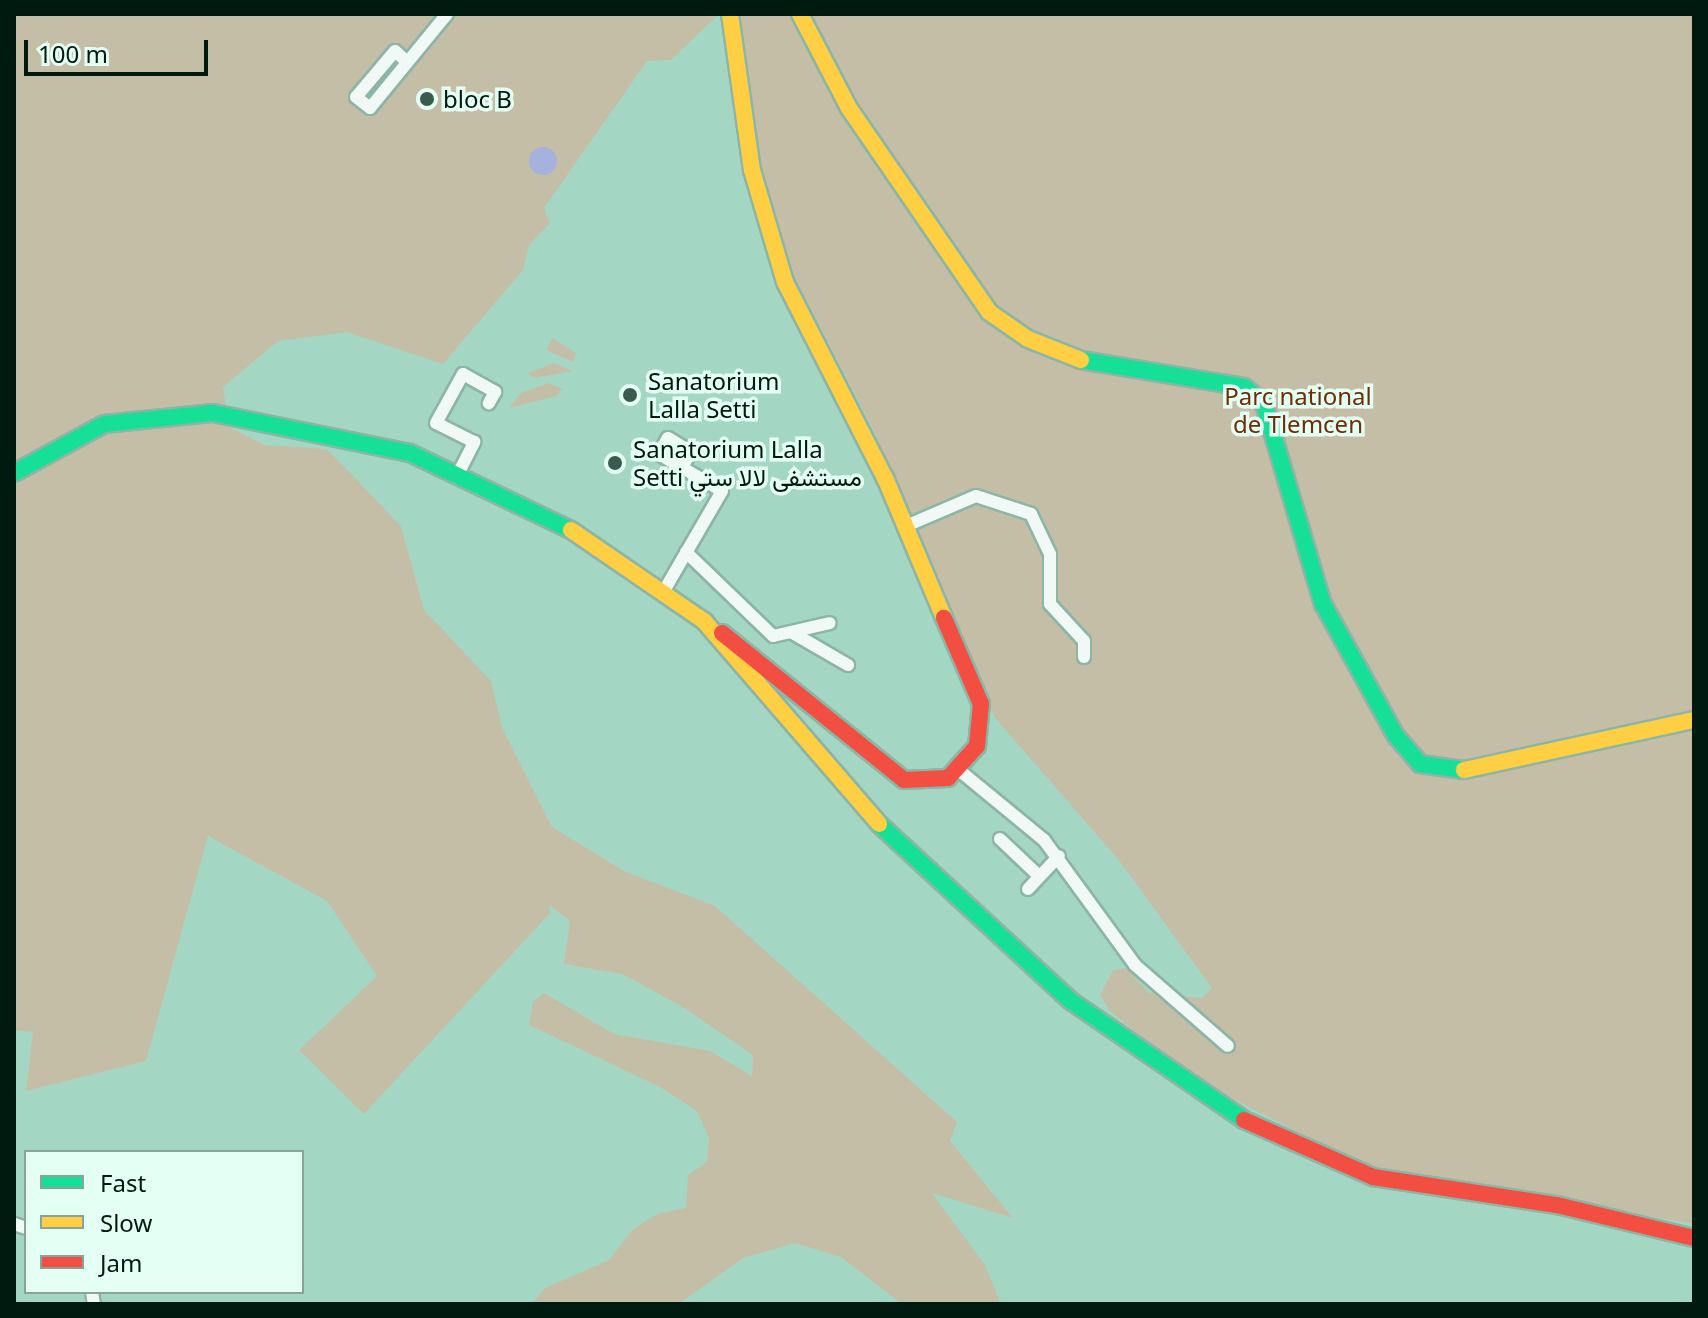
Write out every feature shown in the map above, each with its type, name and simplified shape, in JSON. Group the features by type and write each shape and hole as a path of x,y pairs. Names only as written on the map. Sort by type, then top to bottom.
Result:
{"main road":[{"path":"14,473 104,424 213,413 371,444 459,472 573,528 665,589 891,774 920,784 960,771 977,746 981,704 906,526 785,282 752,170 730,14"},
{"path":"800,14 849,108 989,312 1028,339 1097,367 1244,387 1264,404 1323,604 1390,726 1420,764 1442,772 1480,769 1694,720"},
{"path":"704,621 900,848 1071,1001 1218,1106 1289,1146 1373,1177 1557,1205 1694,1238"}],"street":[{"path":"407,62 395,51 356,97 370,108 447,14"},
{"path":"459,472 474,442 436,423 463,374 495,392 489,403"},
{"path":"665,589 722,491 682,467"},
{"path":"906,526 976,496 1031,514 1050,554 1050,604 1084,641 1084,657"},
{"path":"686,552 773,636 830,623"},
{"path":"791,632 848,665"},
{"path":"960,771 1059,856 1135,965 1228,1046"},
{"path":"1000,839 1039,876"},
{"path":"1028,889 1059,856"}],"green space":[{"path":"14,14 719,14 671,60 647,61 544,208 550,223 529,245 523,270 443,364 347,332 278,341 223,387 229,427 265,445 327,449 401,526 424,610 491,681 502,727 552,827 624,871 715,906 957,1122 950,1141 1013,1218 932,1193 985,1265 1001,1304 902,1304 841,1257 795,1243 743,1258 679,1304 532,1304 545,1288 609,1260 632,1230 657,1214 686,1208 688,1175 707,1162 709,1138 697,1111 660,1087 529,1025 533,1002 544,993 614,1034 710,1051 752,1076 753,1055 681,1006 622,974 564,964 570,921 549,905 550,913 364,1114 299,1050 377,976 327,901 208,836 146,1061 26,1091 33,1032 14,1030"},
{"name":"Parc national de Tlemcen","path":"734,14 1694,14 1694,1224 1369,1168 1188,1076 1109,1010 1100,995 1113,970 1126,968 1149,993 1202,998 1212,988 1118,859 995,718 875,433 793,274 762,180"},
{"path":"552,338 576,353 573,362 546,350"},
{"path":"554,363 573,371 534,378 528,373"},
{"path":"549,383 562,389 556,396 509,408 521,393"}],"water":[{"path":"543,147 553,151 557,161 553,171 543,175 533,171 529,161 533,151"}],"traffic: fast":[{"path":"1081,360 1244,387 1264,404 1323,604 1396,736 1420,764 1464,770"},
{"path":"14,473 104,424 213,413 410,453 571,530"},
{"path":"879,824 1071,1001 1244,1120"}],"traffic: slow":[{"path":"730,14 752,170 785,282 886,480 944,618"},
{"path":"800,14 849,108 989,312 1028,339 1081,360"},
{"path":"571,530 704,621 879,824"},
{"path":"1464,770 1694,720"}],"traffic: jam":[{"path":"722,633 904,780 948,778 977,746 981,704 944,618"},
{"path":"1244,1120 1373,1177 1557,1205 1694,1238"}],"place":[{"name":"bloc B","path":"427,99"},
{"name":"Sanatorium Lalla Setti","path":"630,395"},
{"name":"Sanatorium Lalla Setti مستشفى لالا ستي","path":"615,463"}]}
